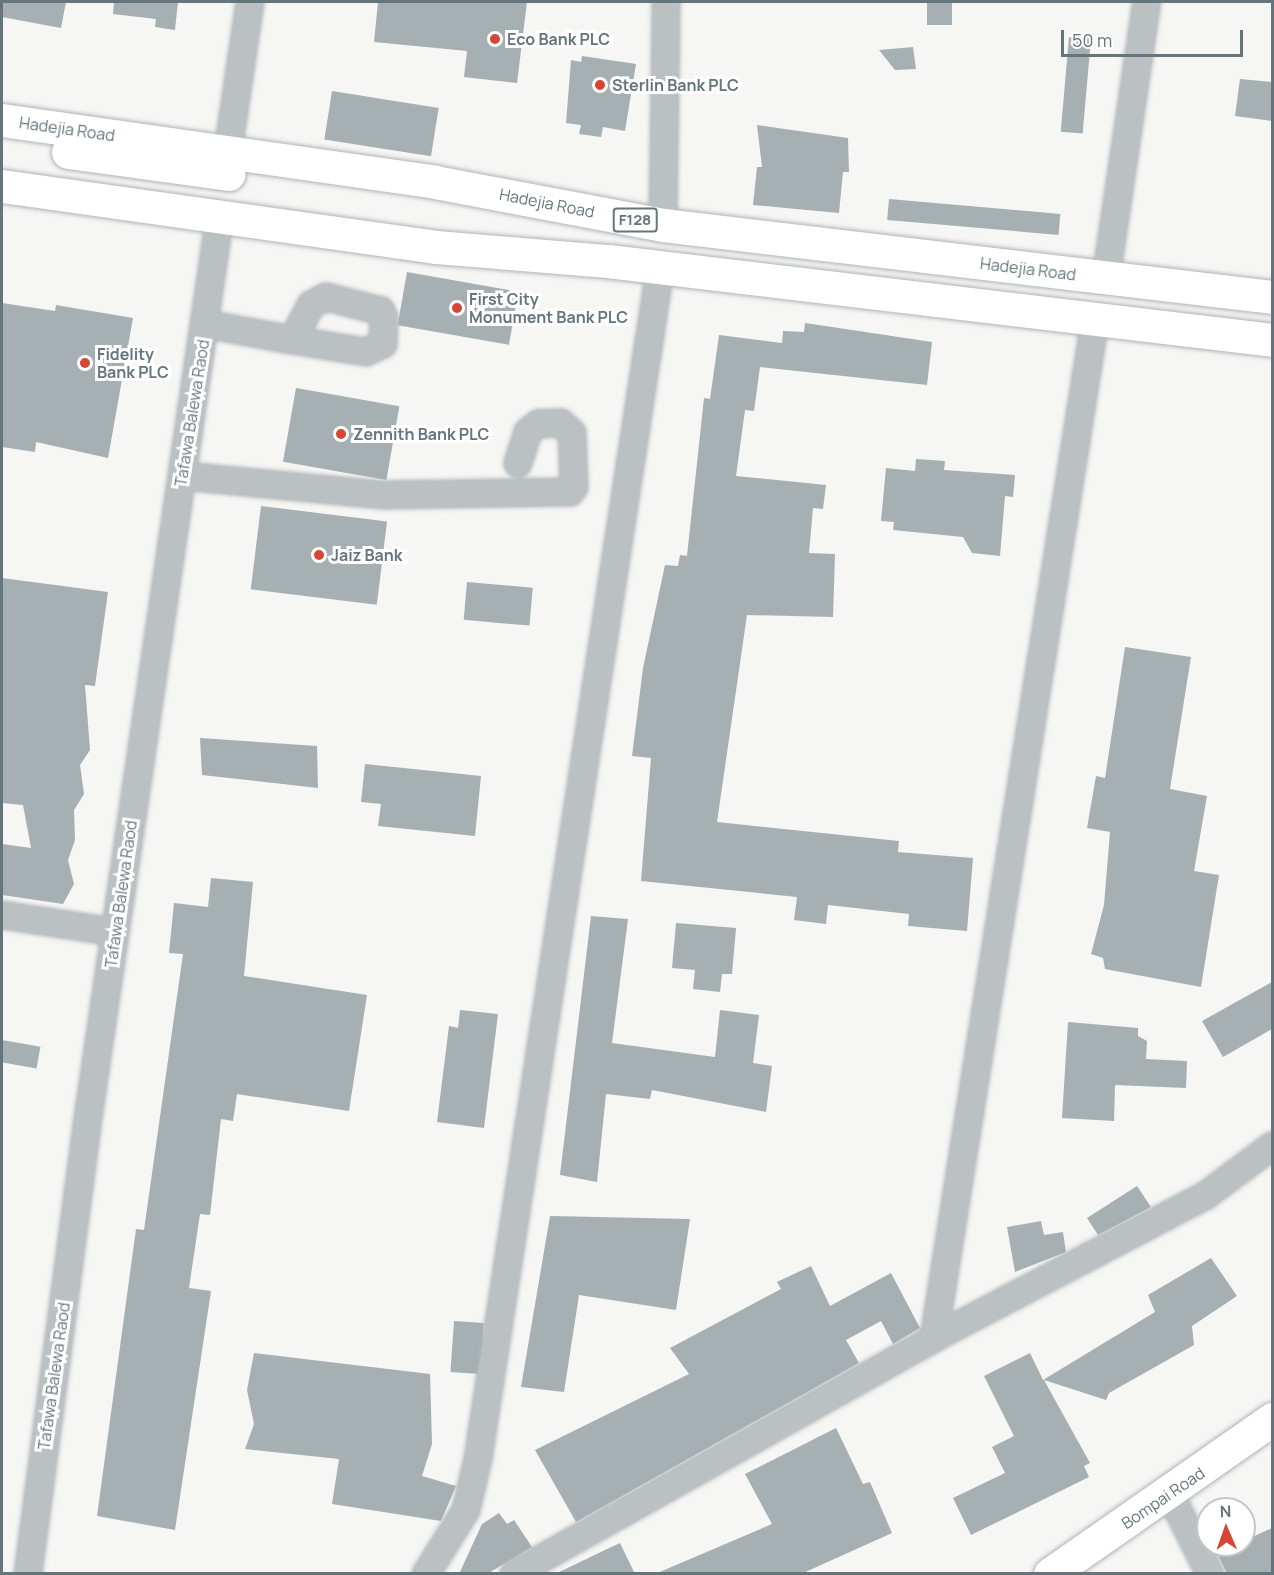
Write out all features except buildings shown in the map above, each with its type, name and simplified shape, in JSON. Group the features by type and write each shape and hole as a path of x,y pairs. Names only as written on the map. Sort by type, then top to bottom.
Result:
{"main road":[{"name":"Hadejia Road","path":"2,120 228,151 663,225 1272,297"},
{"path":"2,142 489,223 608,261"},
{"path":"2,168 489,223 602,213"},
{"path":"2,186 436,247 608,261 660,270 1272,340"},
{"name":"Bompai Road","path":"1050,1574 1170,1494 1272,1419"}],"lane":[{"path":"228,151 250,2"},
{"path":"663,225 666,2"},
{"path":"1106,278 1147,2"},
{"name":"Tafawa Balewa Raod","path":"27,1574 115,932 220,216"},
{"path":"426,1574 466,1510 478,1459 660,270"},
{"path":"934,1338 1095,320"},
{"path":"205,324 292,340"},
{"path":"182,476 384,495 570,492 574,487 572,433 561,423 538,424 528,432 518,463"},
{"path":"2,915 115,932"},
{"path":"514,1574 934,1338 1204,1196 1272,1146"},
{"path":"1170,1494 1210,1574"}],"place":[{"name":"Eco Bank PLC","path":"495,39"},
{"name":"Sterlin Bank PLC","path":"600,85"},
{"name":"First City Monument Bank PLC","path":"457,308"},
{"name":"Fidelity Bank PLC","path":"85,363"},
{"name":"Zennith Bank PLC","path":"341,434"},
{"name":"Jaiz Bank","path":"319,555"}]}
